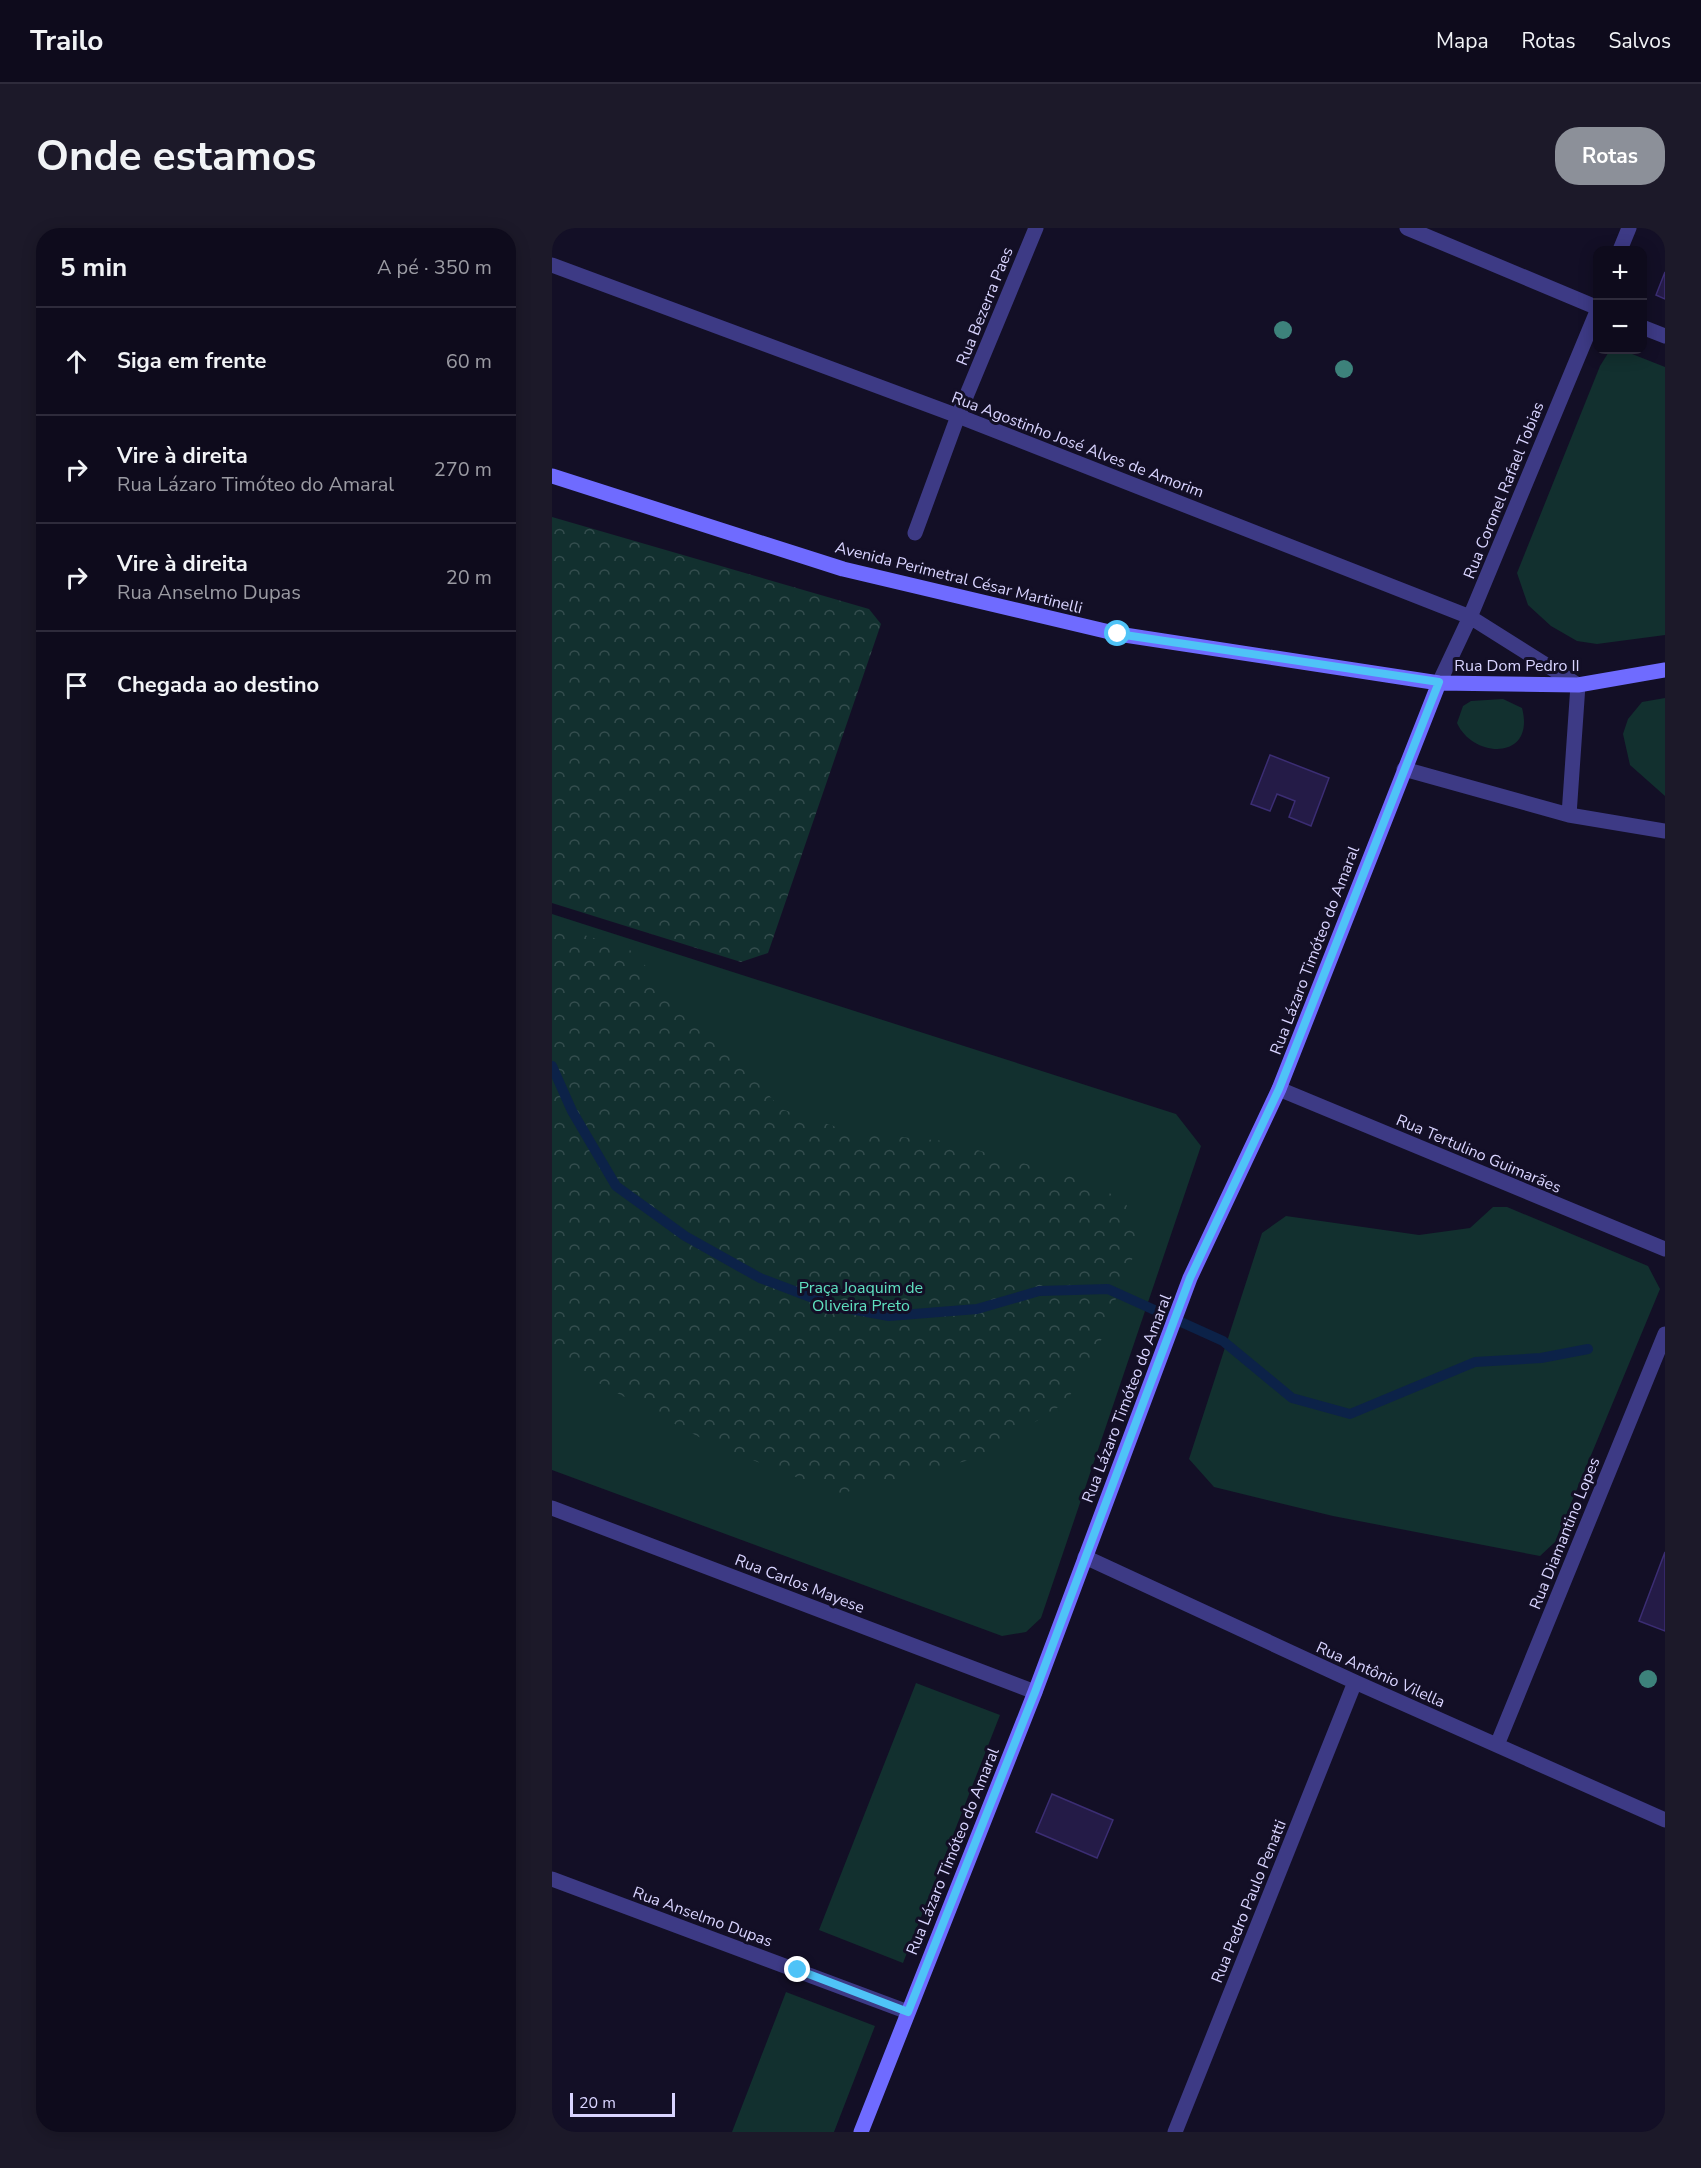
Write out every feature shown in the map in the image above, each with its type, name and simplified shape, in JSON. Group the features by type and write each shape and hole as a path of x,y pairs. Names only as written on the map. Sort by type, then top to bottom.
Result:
{"main road":[{"name":"Avenida Perimetral César Martinelli","path":"552,476 843,569 1118,634 1439,682"},
{"name":"Rua Dom Pedro II","path":"1439,682 1578,685 1665,670"},
{"name":"Rua Lázaro Timóteo do Amaral","path":"861,2132 1035,1692 1153,1371 1190,1278 1279,1089 1439,682"}],"street":[{"name":"Rua Bezerra Paes","path":"915,532 958,416 1036,228"},
{"path":"1407,228 1593,307"},
{"path":"1622,246 1629,228"},
{"name":"Rua Agostinho José Alves de Amorim","path":"552,265 958,416 1470,617 1578,685"},
{"name":"Rua Coronel Rafael Tobias","path":"1439,682 1470,617 1593,321"},
{"path":"1647,329 1665,336"},
{"path":"1569,815 1578,685"},
{"path":"1404,769 1569,815 1665,831"},
{"name":"Rua Tertulino Guimarães","path":"1279,1089 1665,1249"},
{"name":"Rua Diamantino Lopes","path":"1497,1746 1665,1334"},
{"name":"Rua Carlos Mayese","path":"552,1508 1035,1692"},
{"name":"Rua Antônio Vilella","path":"1085,1557 1355,1682 1665,1820"},
{"name":"Rua Pedro Paulo Penatti","path":"1175,2132 1355,1682"},
{"name":"Rua Anselmo Dupas","path":"552,1879 908,2012"}],"green space":[{"path":"1608,354 1632,354 1665,367 1665,635 1597,644 1577,641 1551,626 1528,605 1517,573 1600,366"},
{"path":"552,517 869,609 881,624 768,953 741,962 552,903"},
{"path":"1665,698 1665,796 1630,765 1623,734 1628,719 1642,702"},
{"path":"1503,699 1522,708 1524,725 1520,738 1512,746 1501,749 1488,748 1465,735 1457,723 1463,706 1471,701"},
{"name":"Praça Joaquim de Oliveira Preto","path":"552,914 1176,1114 1201,1146 1041,1618 1026,1632 1002,1636 552,1470"},
{"name":"Praça Joaquim de Oliveira Preto","path":"552,925 629,949 746,1069 781,1109 855,1133 945,1141 1087,1181 1124,1201 1145,1235 1125,1273 1099,1346 1066,1402 981,1457 839,1494 712,1444 580,1373 552,1343"},
{"path":"1493,1207 1507,1207 1648,1266 1660,1289 1555,1542 1540,1556 1333,1516 1214,1487 1189,1459 1262,1233 1286,1216 1419,1235 1470,1228"},
{"path":"916,1683 1000,1715 903,1963 819,1930"},
{"path":"786,1992 875,2026 834,2132 732,2132"}],"building":[{"path":"1665,272 1665,299 1656,295"},
{"path":"1270,755 1329,778 1311,826 1289,817 1295,801 1277,794 1270,811 1251,804"},
{"path":"1665,1552 1665,1631 1639,1621"},
{"path":"1052,1794 1113,1820 1097,1858 1036,1832"}],"waterway":[{"path":"552,1066 572,1111 616,1186 685,1236 760,1278 834,1306 889,1316 977,1309 1039,1291 1108,1289 1223,1341 1292,1398 1350,1414 1475,1362 1541,1358 1588,1349"}],"route":[{"path":"798,1970 908,2012 1035,1692 1153,1371 1190,1278 1279,1089 1439,682 1118,634"}]}
